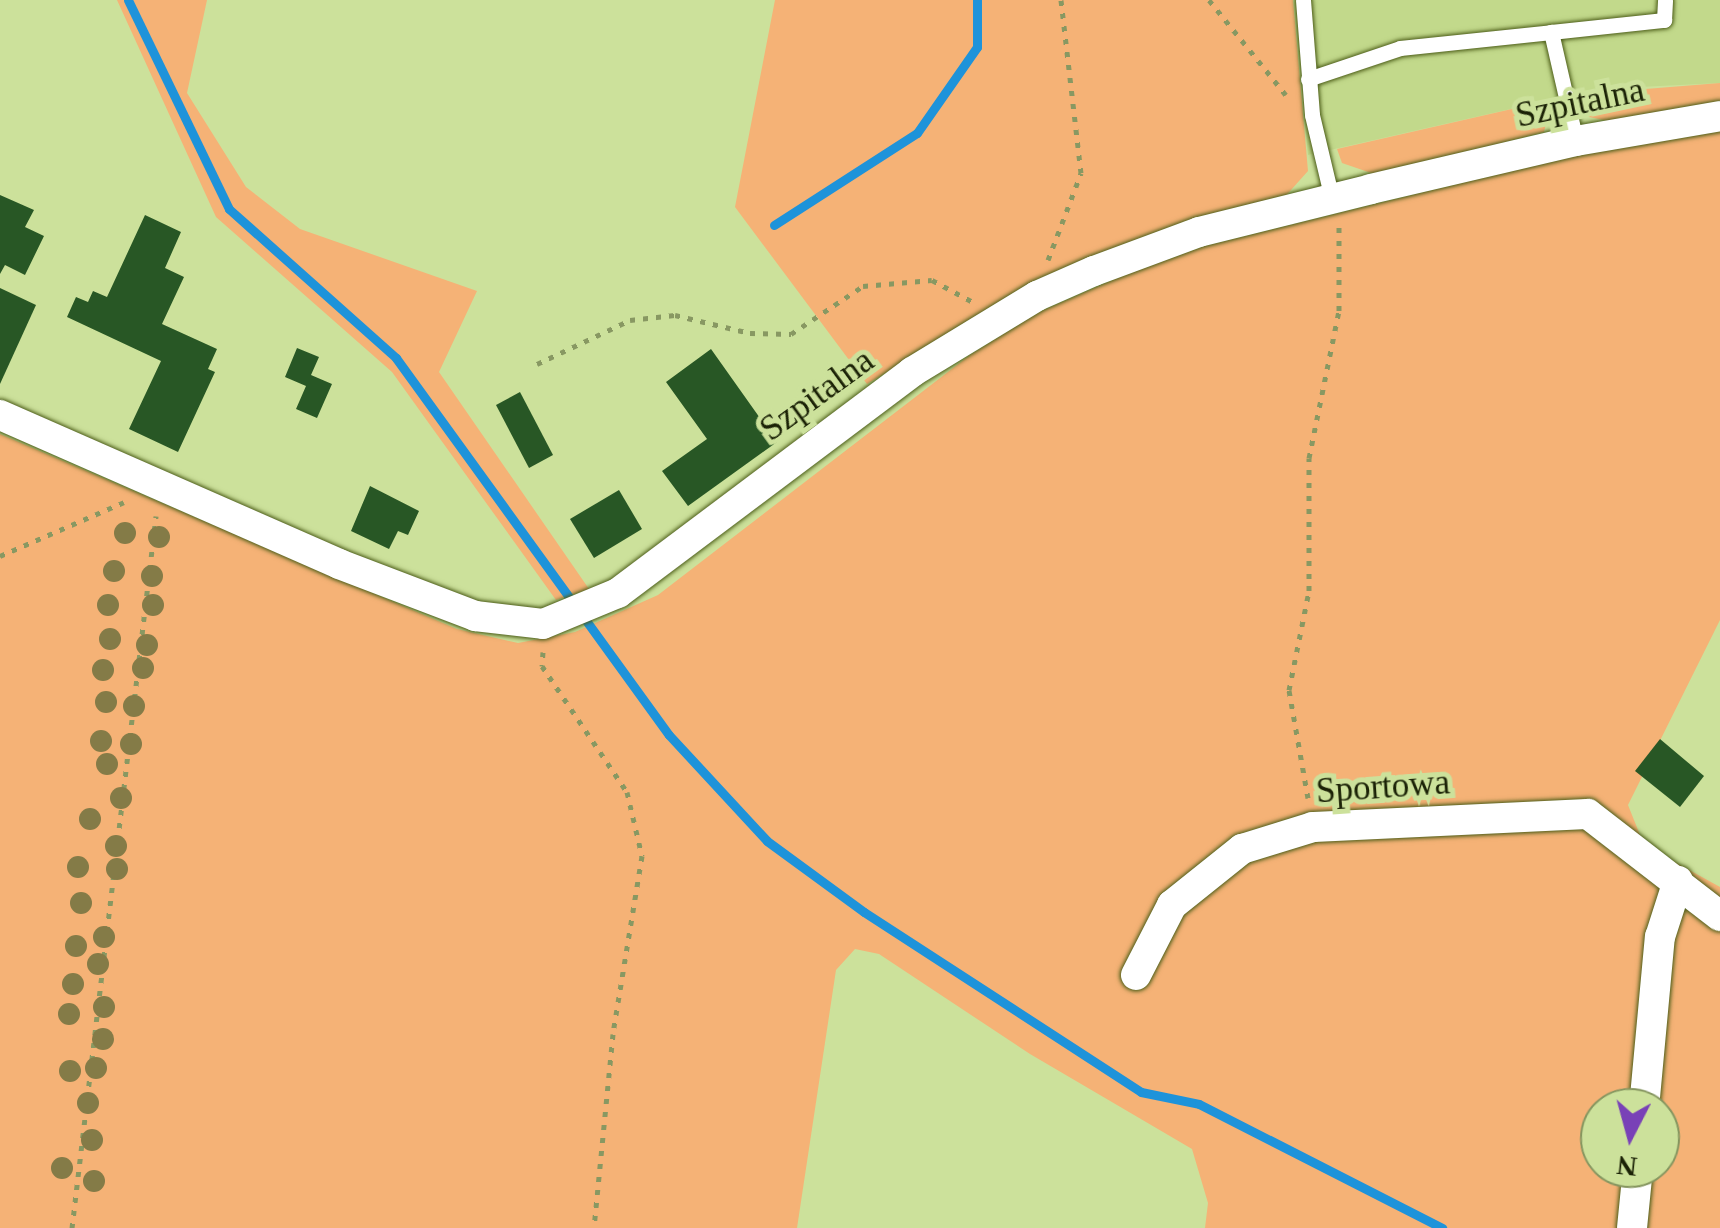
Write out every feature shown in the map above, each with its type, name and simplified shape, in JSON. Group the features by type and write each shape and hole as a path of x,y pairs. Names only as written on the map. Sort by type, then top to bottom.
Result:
{"street":[{"name":"Szpitalna","path":"0,415 159,486 475,616 543,624 618,592 912,372 1037,296 1160,244 1576,141 1720,116"},
{"name":"Sportowa","path":"1136,976 1172,905 1242,850 1313,827 1588,814 1720,916"},
{"path":"1646,1088 1660,936 1678,881"},
{"path":"1632,1228 1636,1188"}],"lane":[{"path":"1302,0 1312,116 1332,199"},
{"path":"1308,79 1400,48 1664,20 1665,0"},
{"path":"1551,32 1576,141"}],"path":[{"path":"1037,296 1081,172 1061,0"},
{"path":"1209,0 1287,96 1312,116"},
{"path":"1313,827 1289,690 1309,591 1308,458 1338,311 1342,238 1332,199"},
{"path":"537,364 630,320 674,315 750,332 792,334 863,286 932,280 1003,317"},
{"path":"0,556 159,486"},
{"path":"72,1228 159,486"},
{"path":"543,624 542,666 627,792 642,856 614,1034 594,1228"}],"shaded area":[{"path":"117,0 207,0 187,93 246,187 300,229 477,291 439,372 589,589 556,600 392,372 216,217"},
{"path":"775,0 1293,0 1308,171 1282,200 1018,293 867,384 735,207"},
{"path":"1293,0 1720,0 1720,83 1599,89 1308,155"},
{"path":"1720,83 1720,105 1613,122 1589,117 1571,95"},
{"path":"1551,100 1544,132 1377,175 1342,163 1337,149"},
{"path":"1720,130 1720,620 1628,805 1644,845 1720,887 1720,1228 1205,1228 1208,1203 1192,1149 1030,1054 879,954 855,949 836,970 797,1228 0,1228 0,434 457,629 518,643 575,632 658,595 970,355 1037,313 1129,273 1205,246 1575,155"}],"building":[{"path":"0,195 34,210 25,227 44,236 25,275 5,265 0,274"},
{"path":"145,215 181,232 165,268 184,277 162,324 217,349 208,369 215,372 178,452 129,429 161,361 67,317 76,297 88,302 93,291 107,297"},
{"path":"0,288 36,305 0,384"},
{"path":"297,348 319,357 311,375 332,384 317,418 296,409 306,386 285,377"},
{"path":"711,349 777,442 688,506 662,471 707,439 666,382"},
{"path":"520,392 553,455 529,468 496,405"},
{"path":"370,486 419,511 408,535 398,531 389,549 351,531"},
{"path":"619,490 642,529 594,558 570,519"},
{"path":"1660,739 1704,776 1680,807 1635,771"}],"waterway":[{"path":"128,0 229,209 396,358 669,735 767,841 864,912 1141,1092 1199,1104 1442,1228"},
{"path":"774,225 917,133 977,47 977,0"}]}
